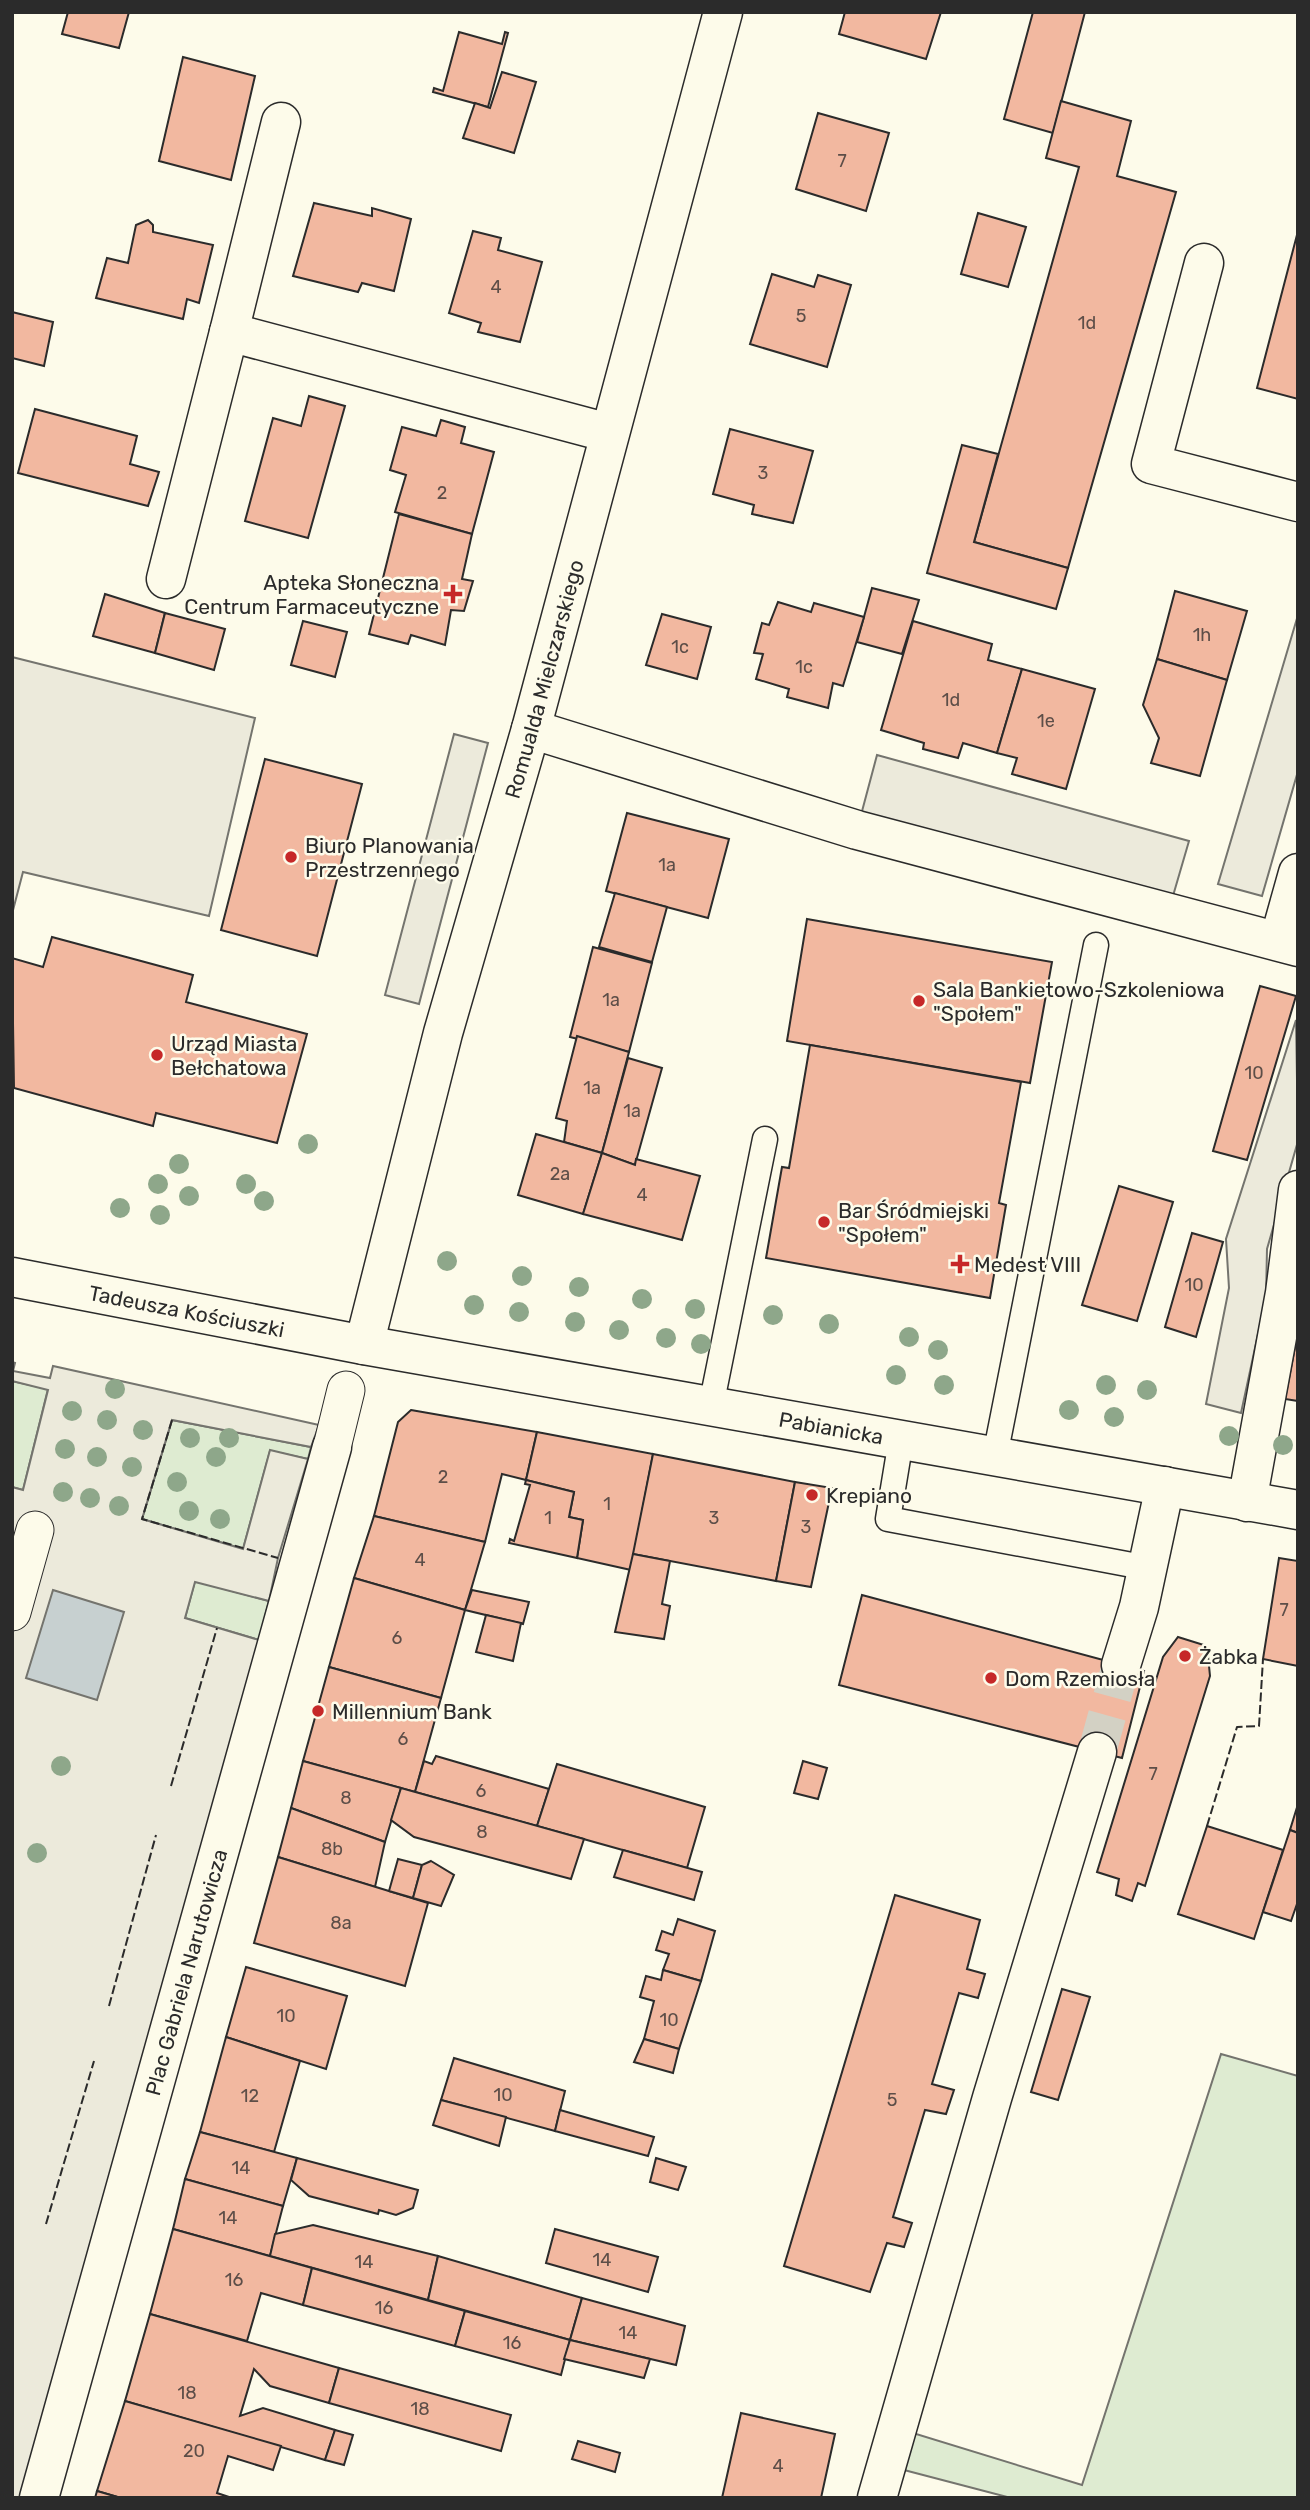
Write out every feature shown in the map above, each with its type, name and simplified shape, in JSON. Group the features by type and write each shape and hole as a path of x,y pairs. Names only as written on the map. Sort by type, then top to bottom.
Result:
{"street":[{"name":"Romualda Mielczarskiego","path":"363,1345 443,1033 531,729 723,12"},
{"path":"166,579 281,122"},
{"path":"1204,262 1151,464 1298,502"},
{"path":"229,332 609,433"},
{"path":"531,729 857,830 1288,944 1298,873"},
{"path":"1247,1502 1285,1293 1298,1190"},
{"name":"Tadeusza Kościuszki","path":"12,1277 363,1345"},
{"name":"Pabianicka","path":"363,1345 1298,1510"},
{"path":"332,1447 346,1390"},
{"name":"Plac Gabriela Narutowicza","path":"40,2498 332,1447"},
{"path":"1121,1665 1148,1568 1165,1486"},
{"path":"12,1612 35,1530"},
{"path":"877,2498 992,2098 1097,1752"}],"lane":[{"path":"995,1456 1096,945"},
{"path":"711,1406 765,1139"},
{"path":"901,1440 888,1520 1148,1568"}],"green space":[{"path":"12,1381 48,1389 23,1490 12,1487"},
{"path":"172,1420 311,1447 308,1459 270,1451 243,1549 142,1519"},
{"path":"195,1581 269,1601 259,1640 185,1618"},
{"path":"1221,2054 1298,2076 1298,2498 1011,2498 904,2470 913,2433 1082,2485"}],"shaded area":[{"path":"1298,615 1298,771 1262,896 1218,884"},
{"path":"12,657 255,718 209,916 23,872 12,914"},
{"path":"454,734 488,743 419,1004 385,995"},
{"path":"877,755 1189,841 1168,913 857,830"},
{"path":"1296,1020 1298,1141 1267,1249 1266,1297 1241,1413 1206,1404 1229,1288 1226,1239"},
{"path":"12,1362 15,1363 13,1371 50,1378 53,1366 319,1425 311,1447 172,1420 142,1519 243,1549 270,1450 308,1459 278,1558 269,1601 195,1582 185,1618 259,1640 21,2498 12,2498 12,1487 23,1490 48,1390 12,1381"},
{"path":"53,1590 124,1612 97,1700 26,1678"}],"building":[{"path":"68,12 129,12 119,48 62,34"},
{"path":"845,12 941,12 926,59 839,34"},
{"path":"1033,12 1085,12 1053,133 1004,119"},
{"path":"459,32 502,44 505,32 508,33 488,107 433,92 434,88 443,91"},
{"path":"183,57 255,76 231,180 159,161"},
{"path":"502,72 536,82 514,153 463,138 475,103 490,108"},
{"path":"1061,101 1131,121 1117,176 1176,192 1068,568 974,542 1079,167 1046,158"},
{"path":"818,113 889,133 866,211 796,189"},
{"path":"314,203 372,216 372,208 411,219 394,291 362,283 358,292 293,276"},
{"path":"978,213 1026,227 1008,287 961,274"},
{"path":"148,220 153,225 153,232 213,245 199,303 187,299 183,319 96,298 107,258 128,263 136,225"},
{"path":"473,231 501,238 498,250 542,262 520,342 478,332 481,323 449,313"},
{"path":"1298,231 1298,399 1257,388"},
{"path":"772,274 814,287 818,275 851,285 827,367 750,344"},
{"path":"12,312 53,322 44,366 12,358"},
{"path":"309,396 345,406 308,538 245,521 273,418 301,426"},
{"path":"35,409 137,436 130,464 159,472 148,506 18,473"},
{"path":"441,420 465,427 461,443 494,452 472,534 395,512 406,475 390,470 402,427 436,436"},
{"path":"730,429 813,451 793,523 752,514 754,505 713,494"},
{"path":"962,445 998,454 974,542 1068,568 1056,609 927,573"},
{"path":"399,514 472,534 462,579 473,581 464,611 451,610 445,645 411,635 408,644 369,634"},
{"path":"872,588 919,600 902,654 857,642"},
{"path":"1175,591 1247,611 1227,680 1157,659"},
{"path":"105,594 165,613 155,653 93,636"},
{"path":"778,602 811,612 814,603 864,617 843,686 833,683 828,708 787,697 789,689 756,679 763,654 754,653 762,623 769,625"},
{"path":"165,613 225,629 214,670 155,653"},
{"path":"662,614 711,627 697,679 646,665"},
{"path":"303,621 347,632 335,677 291,665"},
{"path":"913,621 992,644 988,660 1022,669 997,753 963,743 958,758 923,749 924,743 881,730"},
{"path":"1157,659 1227,680 1200,776 1151,763 1159,738 1143,705"},
{"path":"1022,669 1095,689 1066,789 1012,774 1017,758 997,753"},
{"name":"Biuro Planowania Przestrzennego","path":"265,759 362,784 317,956 221,930"},
{"path":"627,813 729,839 708,918 606,891"},
{"path":"615,893 667,907 652,962 599,947"},
{"name":"Sala Bankietowo-Szkoleniowa \"Społem\"","path":"807,919 1052,962 1030,1083 787,1041"},
{"name":"Urząd Miasta Bełchatowa","path":"52,937 193,975 186,1002 307,1034 277,1143 156,1113 153,1126 14,1088 12,958 43,967"},
{"path":"593,947 652,963 629,1052 570,1037"},
{"path":"1260,986 1296,996 1247,1160 1213,1151"},
{"path":"577,1036 629,1052 602,1153 564,1142 567,1121 556,1118"},
{"path":"810,1045 1021,1082 999,1203 1006,1205 990,1298 766,1258 782,1167 789,1168"},
{"path":"628,1058 662,1068 635,1165 602,1153"},
{"path":"536,1134 602,1153 583,1214 518,1195"},
{"path":"602,1153 635,1165 636,1159 700,1176 682,1240 583,1214"},
{"path":"1119,1186 1173,1202 1137,1321 1082,1305"},
{"path":"1192,1233 1223,1242 1196,1337 1165,1327"},
{"path":"1298,1331 1298,1401 1285,1399"},
{"path":"411,1410 537,1432 526,1480 502,1474 485,1542 374,1516 398,1422"},
{"path":"537,1432 653,1454 631,1570 577,1558 583,1520 569,1517 574,1492 526,1480"},
{"path":"653,1454 795,1482 776,1581 633,1554"},
{"path":"526,1480 574,1492 569,1517 583,1520 577,1558 509,1543 510,1539 514,1541 530,1485 525,1484"},
{"path":"795,1482 832,1488 811,1587 776,1581"},
{"path":"374,1516 485,1542 465,1610 354,1578"},
{"path":"633,1554 670,1561 662,1604 670,1606 664,1639 615,1632"},
{"path":"1279,1558 1298,1561 1298,1666 1263,1659"},
{"path":"354,1578 465,1610 441,1698 329,1667"},
{"path":"472,1590 529,1602 523,1624 465,1610"},
{"name":"Dom Rzemiosła","path":"862,1595 1144,1671 1122,1758 839,1685"},
{"path":"486,1615 521,1623 513,1661 476,1652"},
{"path":"1178,1637 1207,1646 1210,1676 1145,1886 1138,1883 1132,1901 1116,1895 1119,1879 1097,1872 1163,1657"},
{"path":"329,1667 441,1698 415,1792 303,1761"},
{"path":"436,1756 549,1789 537,1826 415,1792 424,1761 432,1764"},
{"path":"303,1761 401,1788 385,1842 291,1808"},
{"path":"803,1761 827,1768 818,1799 794,1793"},
{"path":"557,1764 705,1807 687,1868 537,1826"},
{"path":"401,1788 584,1839 571,1879 414,1837 391,1820"},
{"path":"1298,1804 1298,1833 1290,1830"},
{"path":"291,1808 385,1842 375,1887 278,1857"},
{"path":"1207,1826 1283,1850 1254,1939 1178,1914"},
{"path":"1290,1830 1298,1833 1298,1901 1291,1921 1263,1912"},
{"path":"623,1850 702,1872 694,1900 614,1877"},
{"path":"278,1857 428,1903 405,1986 254,1943"},
{"path":"398,1859 422,1865 413,1898 389,1891"},
{"path":"431,1861 454,1875 441,1906 413,1898 422,1865"},
{"path":"895,1895 980,1920 967,1969 985,1974 978,1998 959,1993 932,2084 954,2090 946,2114 925,2110 893,2217 912,2223 904,2247 887,2243 870,2292 784,2266"},
{"path":"678,1919 715,1931 701,1981 663,1970 669,1954 656,1950 662,1931 673,1935"},
{"path":"246,1967 347,1996 326,2069 226,2037"},
{"path":"663,1970 701,1981 679,2049 644,2039 654,2001 640,1997 646,1976 661,1980"},
{"path":"1062,1989 1090,1997 1058,2100 1031,2092"},
{"path":"226,2037 300,2061 274,2152 200,2132"},
{"path":"644,2039 679,2049 673,2073 634,2062"},
{"path":"454,2058 565,2091 555,2131 441,2100"},
{"path":"441,2100 506,2117 499,2146 433,2125"},
{"path":"560,2110 654,2137 648,2156 555,2131"},
{"path":"200,2132 297,2158 283,2206 185,2179"},
{"path":"297,2158 418,2190 413,2208 396,2215 379,2210 378,2214 309,2196 291,2180"},
{"path":"656,2158 686,2167 678,2190 650,2182"},
{"path":"185,2179 283,2206 270,2256 173,2229"},
{"path":"313,2225 438,2256 428,2300 270,2256 275,2234"},
{"path":"173,2229 312,2268 303,2305 261,2293 247,2341 150,2314"},
{"path":"555,2229 658,2257 648,2292 546,2263"},
{"path":"438,2256 582,2298 570,2340 428,2300"},
{"path":"312,2268 465,2311 455,2346 303,2305"},
{"path":"582,2298 685,2326 676,2365 570,2340"},
{"path":"465,2311 570,2340 561,2375 455,2346"},
{"path":"150,2314 339,2368 329,2403 270,2386 254,2369 240,2416 263,2408 335,2430 325,2460 125,2401"},
{"path":"570,2340 650,2359 644,2378 564,2359"},
{"path":"339,2368 511,2415 501,2451 329,2403"},
{"path":"125,2401 281,2446 273,2470 228,2456 217,2493 232,2498 121,2498 97,2491"},
{"path":"741,2413 835,2434 821,2498 722,2498"},
{"path":"335,2430 353,2435 344,2465 325,2460"},
{"path":"578,2441 620,2453 615,2472 572,2459"},
{"path":"97,2491 121,2498 95,2498"}],"tunnel":[{"path":"1097,1752 1121,1665"}],"fence":[{"path":"172,1420 142,1519 278,1558"},
{"path":"171,1786 217,1628"},
{"path":"1207,1826 1237,1727 1259,1726 1263,1659"},
{"path":"109,2006 156,1835"},
{"path":"46,2224 94,2061"}],"place":[{"name":"Apteka Słoneczna Centrum Farmaceutyczne","path":"453,594"},
{"name":"Biuro Planowania Przestrzennego","path":"291,857"},
{"name":"Sala Bankietowo-Szkoleniowa \"Społem\"","path":"919,1001"},
{"name":"Urząd Miasta Bełchatowa","path":"157,1055"},
{"name":"Bar Śródmiejski \"Społem\"","path":"824,1222"},
{"name":"Medest VIII","path":"960,1264"},
{"name":"Krepiano","path":"812,1495"},
{"name":"Żabka","path":"1185,1656"},
{"name":"Dom Rzemiosła","path":"991,1678"},
{"name":"Millennium Bank","path":"318,1711"}]}
